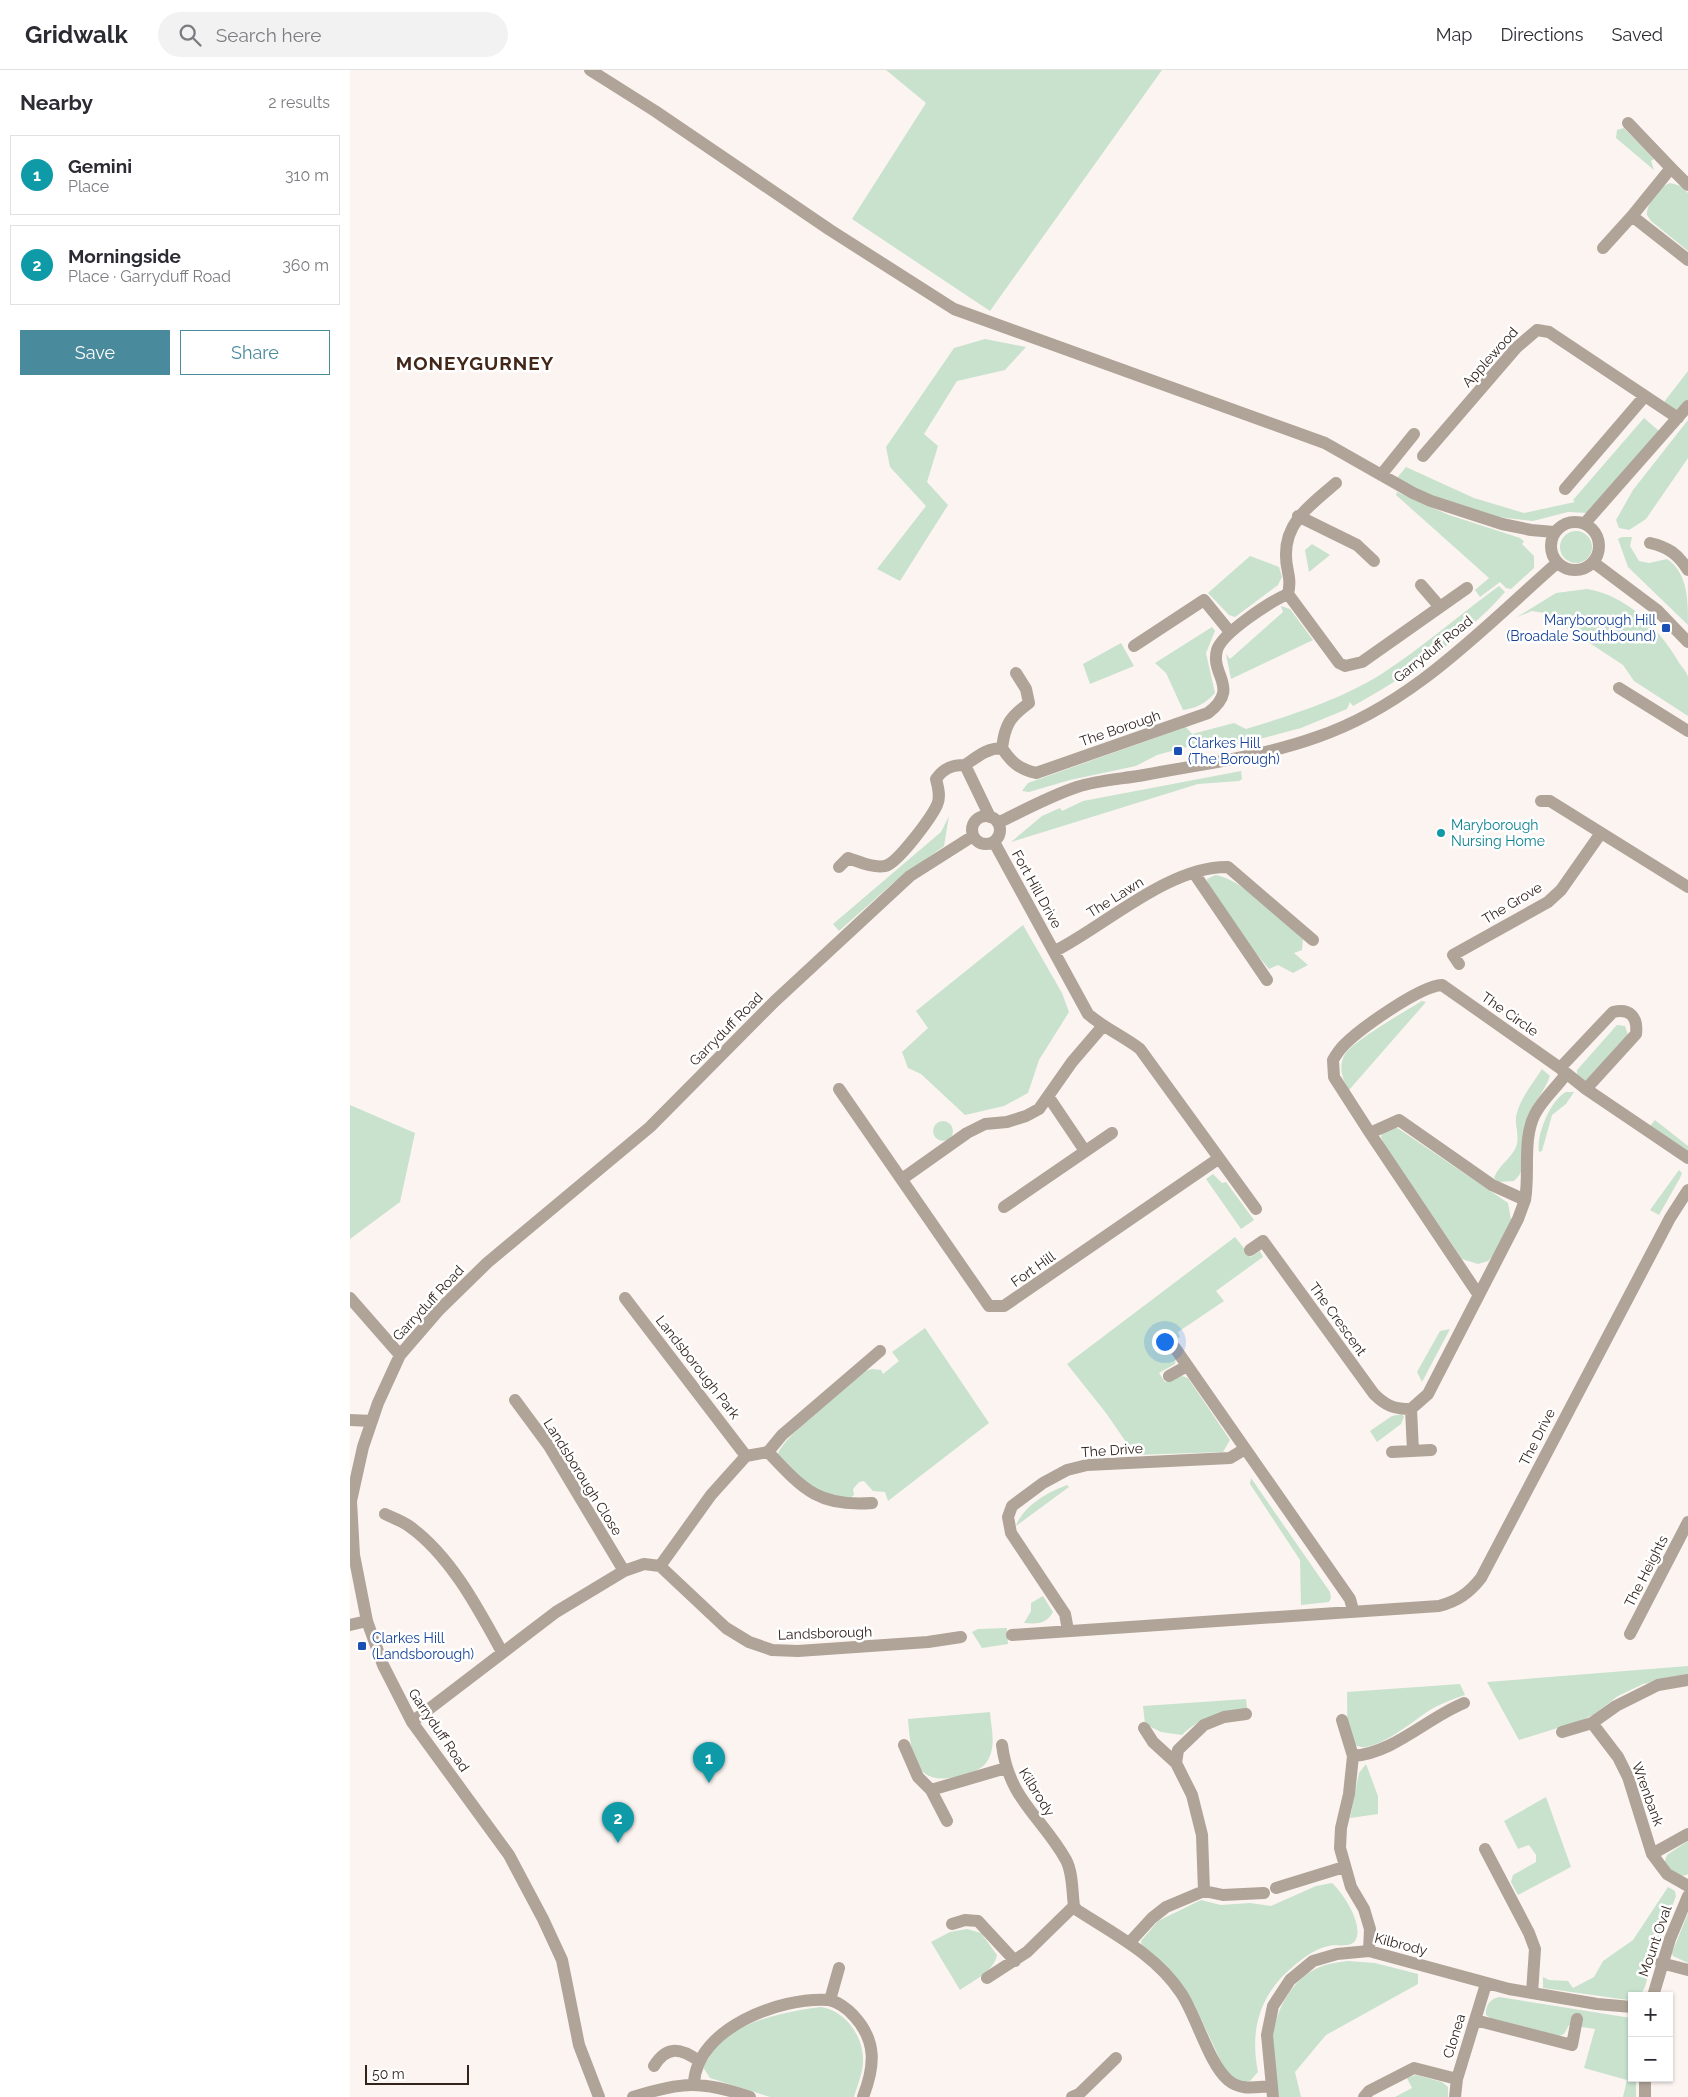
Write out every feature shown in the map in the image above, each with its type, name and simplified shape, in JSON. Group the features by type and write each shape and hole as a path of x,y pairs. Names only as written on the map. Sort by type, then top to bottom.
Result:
{"street":[{"path":"590,70 655,111 830,230 954,309 1325,443 1413,493 1464,513 1531,530 1554,532"},
{"path":"1628,123 1688,185"},
{"path":"1603,248 1671,168"},
{"path":"1632,216 1688,260"},
{"name":"Applewood","path":"1423,456 1516,348 1537,330 1549,332 1678,418"},
{"path":"1566,489 1644,397"},
{"path":"1585,523 1688,406"},
{"path":"1382,475 1414,434"},
{"path":"1336,483 1298,516 1288,535 1286,557 1291,580 1288,594 1339,663 1346,666 1362,662 1467,588"},
{"path":"1298,516 1357,544 1374,561"},
{"path":"1568,522 1585,523 1596,533 1599,540 1599,548 1593,562 1579,570 1571,570 1557,563 1550,548 1554,532 1568,522"},
{"path":"1650,543 1667,547 1681,559 1688,570"},
{"path":"1593,562 1657,610 1688,642"},
{"name":"Garryduff Road","path":"599,2097 579,2045 566,1975 553,1939 509,1855 412,1722 383,1665 367,1621 354,1555 351,1502 363,1447 400,1355 438,1311 487,1263 650,1128 775,1001 910,876 974,836 974,822 982,817 994,820 1078,786 1250,756 1318,737 1347,726 1391,701 1435,670 1557,563"},
{"path":"1421,585 1440,607"},
{"name":"The Borough","path":"1002,748 1010,761 1023,770 1036,773 1208,713 1218,704 1224,692 1223,681 1215,658 1217,648 1230,632 1271,601 1288,594"},
{"path":"1134,646 1204,600 1230,632"},
{"path":"839,867 848,858 874,866 887,866 897,859 938,804 939,790 936,779 942,770 955,765 965,765 981,753 994,748 1002,748 1004,732 1012,716 1030,703 1026,689 1016,673"},
{"path":"1618,688 1688,731"},
{"path":"965,765 994,820 999,834 994,842 984,844 974,836"},
{"path":"1541,801 1550,801 1688,887"},
{"name":"The Grove","path":"1459,964 1453,955 1548,902 1561,890 1601,833"},
{"name":"Fort Hill Drive","path":"994,842 1055,951"},
{"name":"The Lawn","path":"1055,951 1148,893 1212,867 1228,868 1313,940"},
{"path":"1194,873 1267,980"},
{"path":"1055,951 1088,1014 1102,1027 1122,1035 1140,1049 1256,1209"},
{"name":"The Circle","path":"1370,1132 1334,1077 1333,1060 1344,1045 1384,1014 1432,985 1442,984 1586,1089 1688,1158"},
{"path":"1413,1451 1411,1409 1428,1394 1518,1218 1525,1200 1528,1184 1530,1135 1535,1115 1563,1071 1613,1012 1623,1010 1632,1014 1637,1024 1636,1034 1586,1089"},
{"path":"902,1179 967,1133 985,1124 1007,1122 1026,1116 1039,1109 1081,1050 1102,1027"},
{"name":"Fort Hill","path":"839,1089 988,1306 1004,1306 1218,1159"},
{"path":"1048,1096 1085,1151"},
{"path":"1478,1294 1370,1132 1399,1120 1492,1185 1525,1200"},
{"path":"1004,1207 1112,1133"},
{"name":"The Drive","path":"1012,1635 1353,1610 1439,1606 1453,1602 1470,1592 1481,1578 1663,1231 1688,1190"},
{"name":"The Crescent","path":"1250,1250 1263,1241 1383,1404 1395,1409 1411,1409"},
{"path":"350,1298 400,1355"},
{"name":"Landsborough Park","path":"625,1298 746,1456"},
{"path":"1175,1348 1350,1599 1353,1610"},
{"path":"412,1722 556,1612 624,1571 644,1564 660,1566 711,1495 746,1456 768,1452 782,1435 880,1351"},
{"path":"1169,1376 1187,1366"},
{"name":"Landsborough Close","path":"515,1400 549,1446 624,1571"},
{"path":"350,1420 372,1421"},
{"name":"The Drive","path":"1068,1630 1065,1614 1011,1533 1008,1517 1012,1506 1043,1483 1076,1467 1230,1458 1245,1449"},
{"path":"1392,1452 1431,1450"},
{"path":"768,1452 800,1486 818,1496 839,1504 872,1503"},
{"path":"385,1514 408,1524 426,1540 464,1586 502,1652"},
{"name":"The Heights","path":"1630,1634 1688,1522"},
{"name":"Landsborough","path":"660,1566 726,1628 749,1642 772,1650 798,1651 918,1643 961,1636"},
{"path":"350,1625 367,1621"},
{"path":"1562,1732 1592,1723 1616,1706 1658,1685 1688,1680"},
{"path":"1352,1756 1384,1748 1434,1717 1464,1703"},
{"path":"1176,1763 1178,1750 1204,1726 1224,1717 1246,1714"},
{"path":"1342,1720 1352,1756 1349,1794 1341,1828 1340,1848 1351,1887 1364,1909 1370,1928 1369,1951"},
{"name":"Wrenbank","path":"1592,1723 1618,1756 1628,1777 1652,1854 1667,1874 1688,1886"},
{"path":"1144,1728 1153,1742 1176,1763 1192,1795 1202,1836 1204,1891"},
{"path":"904,1745 918,1777 931,1790 947,1821"},
{"name":"Kilbrody","path":"1002,1745 1006,1768 1015,1790 1067,1862 1074,1906 1130,1942 1170,1978 1181,1992 1218,2068 1226,2078 1238,2087 1272,2091 1266,2034 1273,2006 1290,1980 1313,1961 1337,1954 1369,1951 1486,1984 1597,2004 1628,2007"},
{"name":"Kilbrody","path":"931,1790 1006,1768"},
{"name":"Wrenbank","path":"1652,1854 1688,1834"},
{"path":"1485,1849 1530,1933 1535,1949 1532,1993"},
{"path":"1130,1942 1152,1918 1166,1907 1204,1891 1222,1895 1270,1890 1344,1867"},
{"name":"Mount Oval","path":"1654,1992 1661,1963 1688,1896"},
{"path":"987,1978 1015,1961 1074,1906"},
{"path":"952,1924 966,1920 978,1921 1015,1961"},
{"path":"1661,1963 1688,1970"},
{"path":"830,2000 839,1968"},
{"name":"Clonea","path":"1455,2097 1457,2079 1486,1984"},
{"path":"694,2083 695,2069 698,2061 715,2039 745,2019 774,2007 830,2000 848,2010 866,2029 872,2052 870,2079 863,2097"},
{"path":"1475,2020 1572,2046 1577,2019"},
{"path":"654,2066 659,2058 674,2050 687,2052 698,2061"},
{"path":"1077,2096 1116,2058"},
{"path":"1364,2097 1369,2091 1414,2068 1457,2079"},
{"path":"1645,2082 1645,2097"},
{"path":"633,2097 662,2092 694,2083 750,2097"}],"green space":[{"path":"886,70 1162,70 990,311 852,219 926,103"},
{"path":"1624,128 1654,159 1651,161 1654,170 1616,138 1617,130"},
{"path":"1670,183 1681,186 1688,193 1688,251 1651,221 1647,215 1654,196"},
{"path":"985,339 1026,347 1005,370 957,381 924,434 938,446 927,482 948,505 900,581 877,569 926,506 890,467 886,447 954,348"},
{"path":"1688,371 1688,400 1678,413 1664,402"},
{"path":"1644,418 1659,431 1588,513 1568,512 1533,521 1498,517 1430,497 1397,478 1406,467 1474,498 1524,513 1575,502 1573,500"},
{"path":"1688,420 1688,458 1646,519 1629,530 1619,528 1616,520 1633,490"},
{"path":"1397,492 1449,515 1520,538 1524,541 1522,544 1534,556 1534,568 1511,589 1506,588 1500,582 1480,597 1475,590 1489,578 1396,495"},
{"path":"1576,531 1588,535 1592,547 1588,559 1576,563 1564,559 1560,547 1564,535"},
{"path":"1632,537 1630,546 1639,561 1649,563 1667,559 1674,565 1683,579 1688,606 1688,625 1628,567 1618,539"},
{"path":"1312,544 1330,555 1309,572 1305,550"},
{"path":"1250,556 1279,567 1282,577 1278,585 1235,617 1229,615 1208,593"},
{"path":"1499,586 1505,592 1453,641 1373,695 1353,706 1350,702 1347,709 1301,728 1252,741 1250,735 1247,736 1245,743 1212,750 1194,745 1157,755 1136,766 1070,780 1029,792 1022,791 1028,783 1186,727 1192,734 1234,723 1246,729 1332,699 1364,684 1396,665"},
{"path":"1587,589 1601,592 1628,606 1651,625 1661,637 1688,677 1688,716 1634,681 1623,665 1544,613 1532,611 1517,617 1556,593"},
{"path":"1281,606 1290,609 1313,640 1231,679 1226,654 1230,659 1283,612"},
{"path":"1212,627 1215,631 1206,653 1215,693 1201,704 1183,710 1166,673 1155,663"},
{"path":"1121,643 1134,666 1090,684 1083,664"},
{"path":"1241,771 1242,779 1239,781 1198,784 1011,842 1042,816 1060,808 1062,811 1083,801"},
{"path":"949,816 944,846 892,884 839,931 833,924 941,832"},
{"path":"1215,875 1226,878 1249,892 1303,939 1302,950 1294,953 1308,965 1293,973 1278,965 1269,969 1252,949 1208,886 1207,879"},
{"path":"1023,925 1062,993 1069,1012 1039,1060 1028,1093 1004,1106 965,1115 921,1074 908,1068 902,1052 928,1028 916,1011"},
{"path":"1422,1001 1426,1002 1349,1090 1344,1081 1341,1068 1345,1054 1368,1034"},
{"path":"1617,1025 1625,1026 1628,1035 1589,1080 1583,1081 1577,1075 1577,1070"},
{"path":"1542,1069 1550,1076 1527,1118 1524,1132 1522,1169 1514,1181 1498,1182 1494,1178 1496,1173 1517,1144 1516,1117 1520,1104"},
{"path":"1566,1092 1574,1092 1566,1104 1552,1115 1542,1151 1539,1152 1540,1136 1546,1118 1555,1102"},
{"path":"350,1105 415,1133 400,1202 350,1239"},
{"path":"1655,1120 1688,1146 1688,1154 1650,1126"},
{"path":"943,1121 950,1124 953,1131 950,1138 943,1141 936,1138 933,1131 936,1124"},
{"path":"1393,1125 1508,1203 1511,1220 1494,1255 1488,1261 1478,1264 1462,1259 1384,1144 1381,1137 1383,1131"},
{"path":"1679,1170 1682,1173 1680,1178 1659,1215 1650,1210"},
{"path":"1213,1174 1222,1183 1226,1182 1254,1220 1241,1229 1206,1179"},
{"path":"1235,1237 1251,1257 1260,1251 1263,1257 1216,1291 1224,1301 1178,1332 1180,1337 1168,1342 1176,1357 1175,1364 1159,1373 1165,1382 1182,1376 1188,1378 1230,1440 1223,1452 1135,1455 1106,1413 1067,1364"},
{"path":"925,1328 989,1423 888,1501 885,1492 873,1491 864,1481 859,1482 853,1489 854,1495 844,1502 803,1484 777,1457 781,1448 802,1425 865,1371 872,1369 881,1370 883,1374 899,1361 892,1352"},
{"path":"1450,1329 1422,1382 1417,1372 1440,1331"},
{"path":"1402,1414 1404,1417 1401,1424 1377,1442 1370,1431 1392,1416"},
{"path":"1251,1478 1330,1592 1331,1598 1329,1602 1301,1605 1300,1560 1250,1484"},
{"path":"1067,1485 1069,1487 1016,1526 1019,1519 1030,1506 1044,1496"},
{"path":"1043,1596 1053,1612 1044,1621 1024,1623 1031,1611 1031,1603"},
{"path":"1007,1628 1008,1644 982,1648 972,1632 978,1629"},
{"path":"1688,1666 1688,1674 1643,1684 1618,1696 1593,1715 1580,1721 1519,1740 1487,1682"},
{"path":"1460,1684 1465,1695 1434,1708 1379,1743 1368,1747 1359,1747 1350,1737 1347,1692"},
{"path":"1246,1699 1247,1708 1205,1719 1182,1735 1161,1732 1145,1724 1143,1706"},
{"path":"990,1712 992,1747 987,1762 982,1767 972,1772 949,1778 936,1778 926,1774 919,1768 911,1746 908,1719"},
{"path":"1366,1764 1378,1796 1378,1814 1350,1818 1359,1773"},
{"path":"1546,1797 1571,1867 1518,1895 1511,1882 1513,1875 1536,1862 1536,1855 1529,1845 1518,1849 1504,1821"},
{"path":"1688,1841 1688,1874 1681,1876 1672,1872 1664,1864 1667,1855"},
{"path":"1332,1883 1342,1894 1355,1919 1357,1935 1355,1941 1346,1945 1332,1945 1312,1953 1296,1964 1274,1986 1260,2012 1257,2025 1255,2040 1258,2072 1250,2081 1241,2083 1225,2070 1194,2004 1142,1948 1141,1941 1158,1921 1201,1900 1221,1905 1250,1903 1271,1906 1316,1886"},
{"path":"1668,1887 1675,1891 1676,1896 1652,1959 1642,1992 1628,1992 1628,2000 1543,1988 1543,1977 1549,1980 1568,1981 1573,1988 1594,1977 1603,1961 1633,1940"},
{"path":"1688,1913 1688,1963 1673,1956 1672,1953"},
{"path":"967,1929 981,1933 997,1955 992,1966 987,1971 960,1990 931,1942 950,1932"},
{"path":"1348,1961 1375,1963 1418,1974 1418,1984 1326,2035 1295,2072 1301,2097 1279,2097 1272,2051 1275,2025 1285,1999 1302,1978 1313,1970 1325,1965"},
{"path":"1496,1998 1628,2018 1628,2082 1636,2082 1636,2097 1623,2097 1627,2080 1584,2068 1595,2029 1569,2025 1564,2034 1559,2036 1494,2020 1486,2015 1486,2009 1491,2001"},
{"path":"821,2007 830,2009 846,2020 857,2035 860,2043 863,2053 863,2066 854,2097 770,2097 710,2078 703,2067 715,2048 724,2039 749,2024 794,2011"},
{"path":"1416,2075 1442,2082 1448,2087 1448,2097 1395,2097 1412,2088 1407,2078"}],"place":[{"name":"Maryborough Hill (Broadale Southbound)","path":"1666,628"},
{"name":"Clarkes Hill (The Borough)","path":"1178,751"},
{"name":"Maryborough Nursing Home","path":"1441,833"},
{"name":"Clarkes Hill (Landsborough)","path":"362,1646"},
{"name":"Gemini","path":"709,1783"},
{"name":"Morningside","path":"618,1843"}],"district":[{"name":"MONEYGURNEY","path":"475,363"}]}
